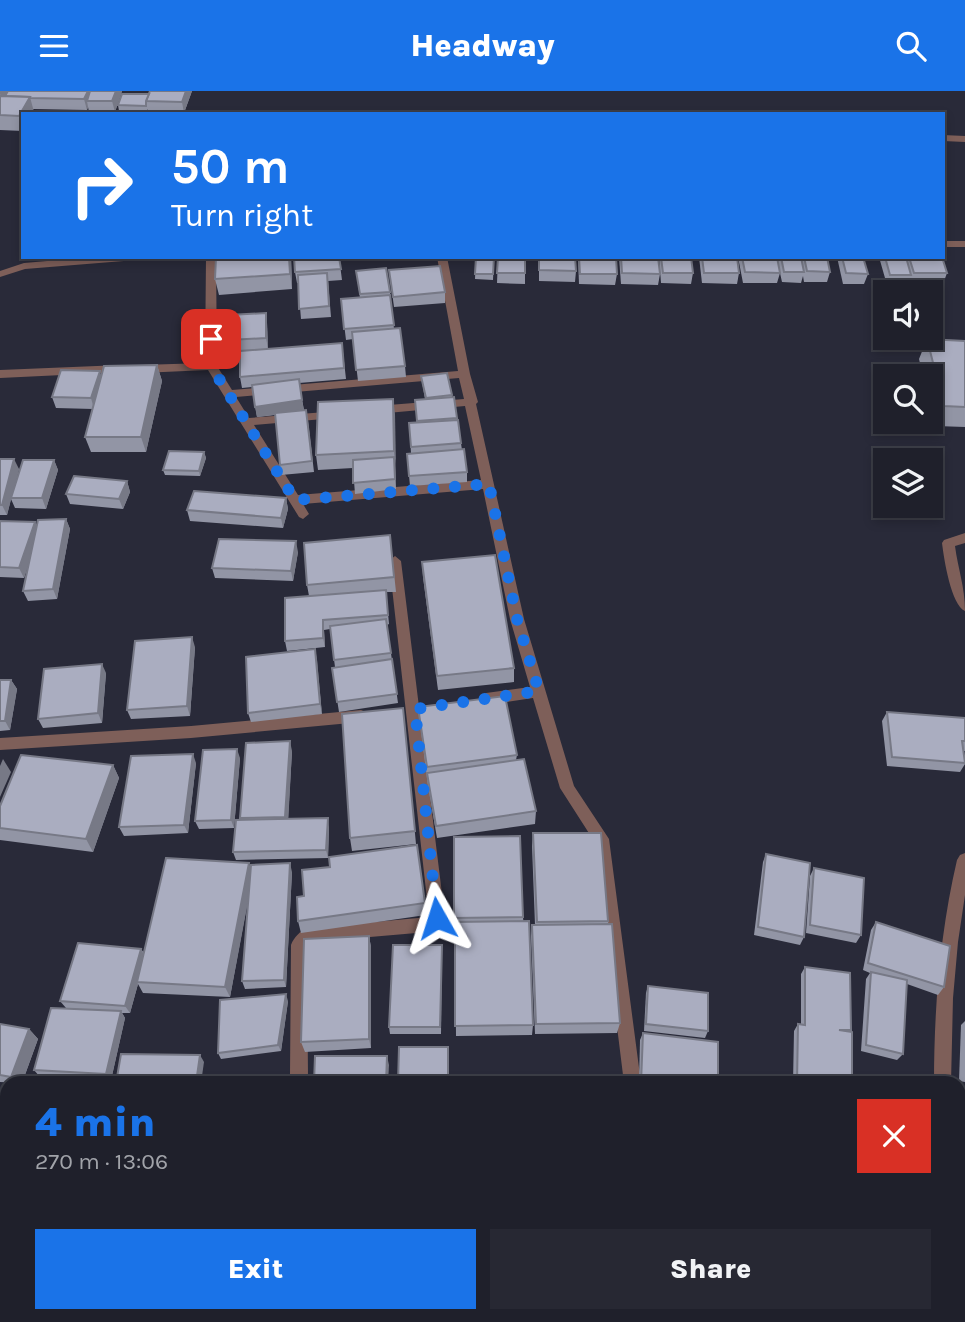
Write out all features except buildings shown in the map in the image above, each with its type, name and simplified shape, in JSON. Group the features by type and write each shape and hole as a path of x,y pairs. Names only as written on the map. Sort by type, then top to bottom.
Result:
{"street":[{"path":"945,138 965,139"},
{"path":"945,244 965,244"},
{"path":"0,274 24,266 111,259"},
{"path":"211,259 211,366 303,514"},
{"path":"442,259 464,374 517,619 567,788 601,839 633,1076"},
{"path":"0,373 211,366"},
{"path":"230,394 464,374"},
{"path":"366,411 472,402"},
{"path":"246,422 352,412"},
{"path":"295,500 489,484"},
{"path":"965,538 948,543 952,570 965,605"},
{"path":"299,1076 299,945 302,939 308,935 428,925 434,923 437,918 396,561"},
{"path":"476,700 539,691"},
{"path":"0,744 205,731 328,721 377,714"},
{"path":"942,1076 943,1016 954,912 965,860"}],"route":[{"path":"211,339 211,366 295,500 489,484 517,619 539,691 415,709 437,918"}]}
